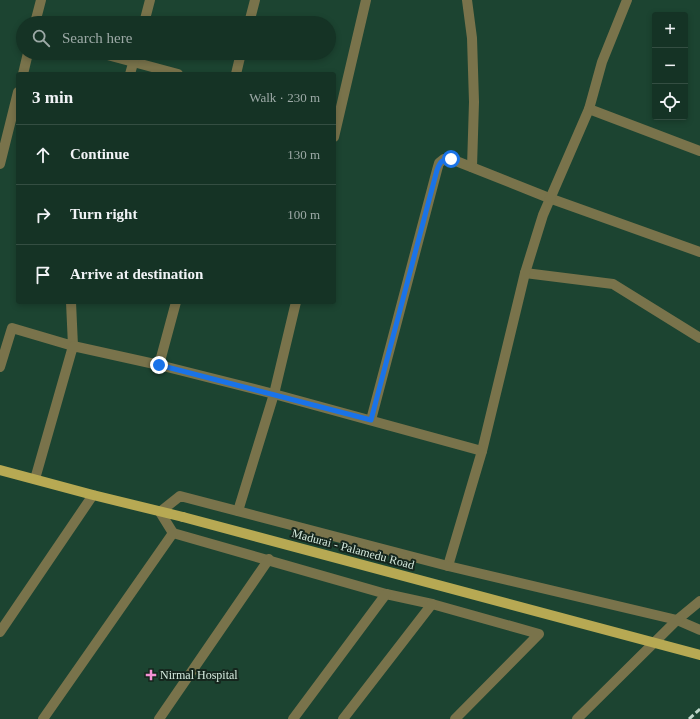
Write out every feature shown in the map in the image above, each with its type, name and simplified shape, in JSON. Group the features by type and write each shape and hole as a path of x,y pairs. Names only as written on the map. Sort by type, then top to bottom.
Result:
{"main road":[{"name":"Madurai - Palamedu Road","path":"0,470 183,517 700,655"}],"street":[{"path":"37,16 41,0"},
{"path":"146,16 150,0"},
{"path":"251,16 255,0"},
{"path":"337,114 366,0"},
{"path":"467,0 472,38 474,102 472,167"},
{"path":"448,566 482,451 525,273 549,198 588,109 602,62 627,0"},
{"path":"23,72 26,60"},
{"path":"130,72 134,60"},
{"path":"140,60 172,72"},
{"path":"236,72 239,60"},
{"path":"0,164 16,100"},
{"path":"588,109 700,151"},
{"path":"371,420 439,163 444,159 451,159 549,198 700,252"},
{"path":"525,273 613,284 700,338"},
{"path":"35,479 73,346 71,304"},
{"path":"159,365 175,304"},
{"path":"238,511 274,394 296,304"},
{"path":"0,367 12,328 73,346 159,365 274,394 482,451"},
{"path":"0,632 93,495"},
{"path":"455,719 539,634 432,604 386,594 269,559 173,533 160,512 180,496 448,566 678,620 700,630"},
{"path":"43,719 173,533"},
{"path":"159,719 269,559"},
{"path":"293,719 386,594"},
{"path":"577,719 678,620 700,601"},
{"path":"344,719 432,604"}],"railway":[{"path":"689,719 700,709"}],"place":[{"name":"Nirmal Hospital","path":"151,675"}],"route":[{"path":"159,365 371,420 439,163 444,159 451,159"}]}
